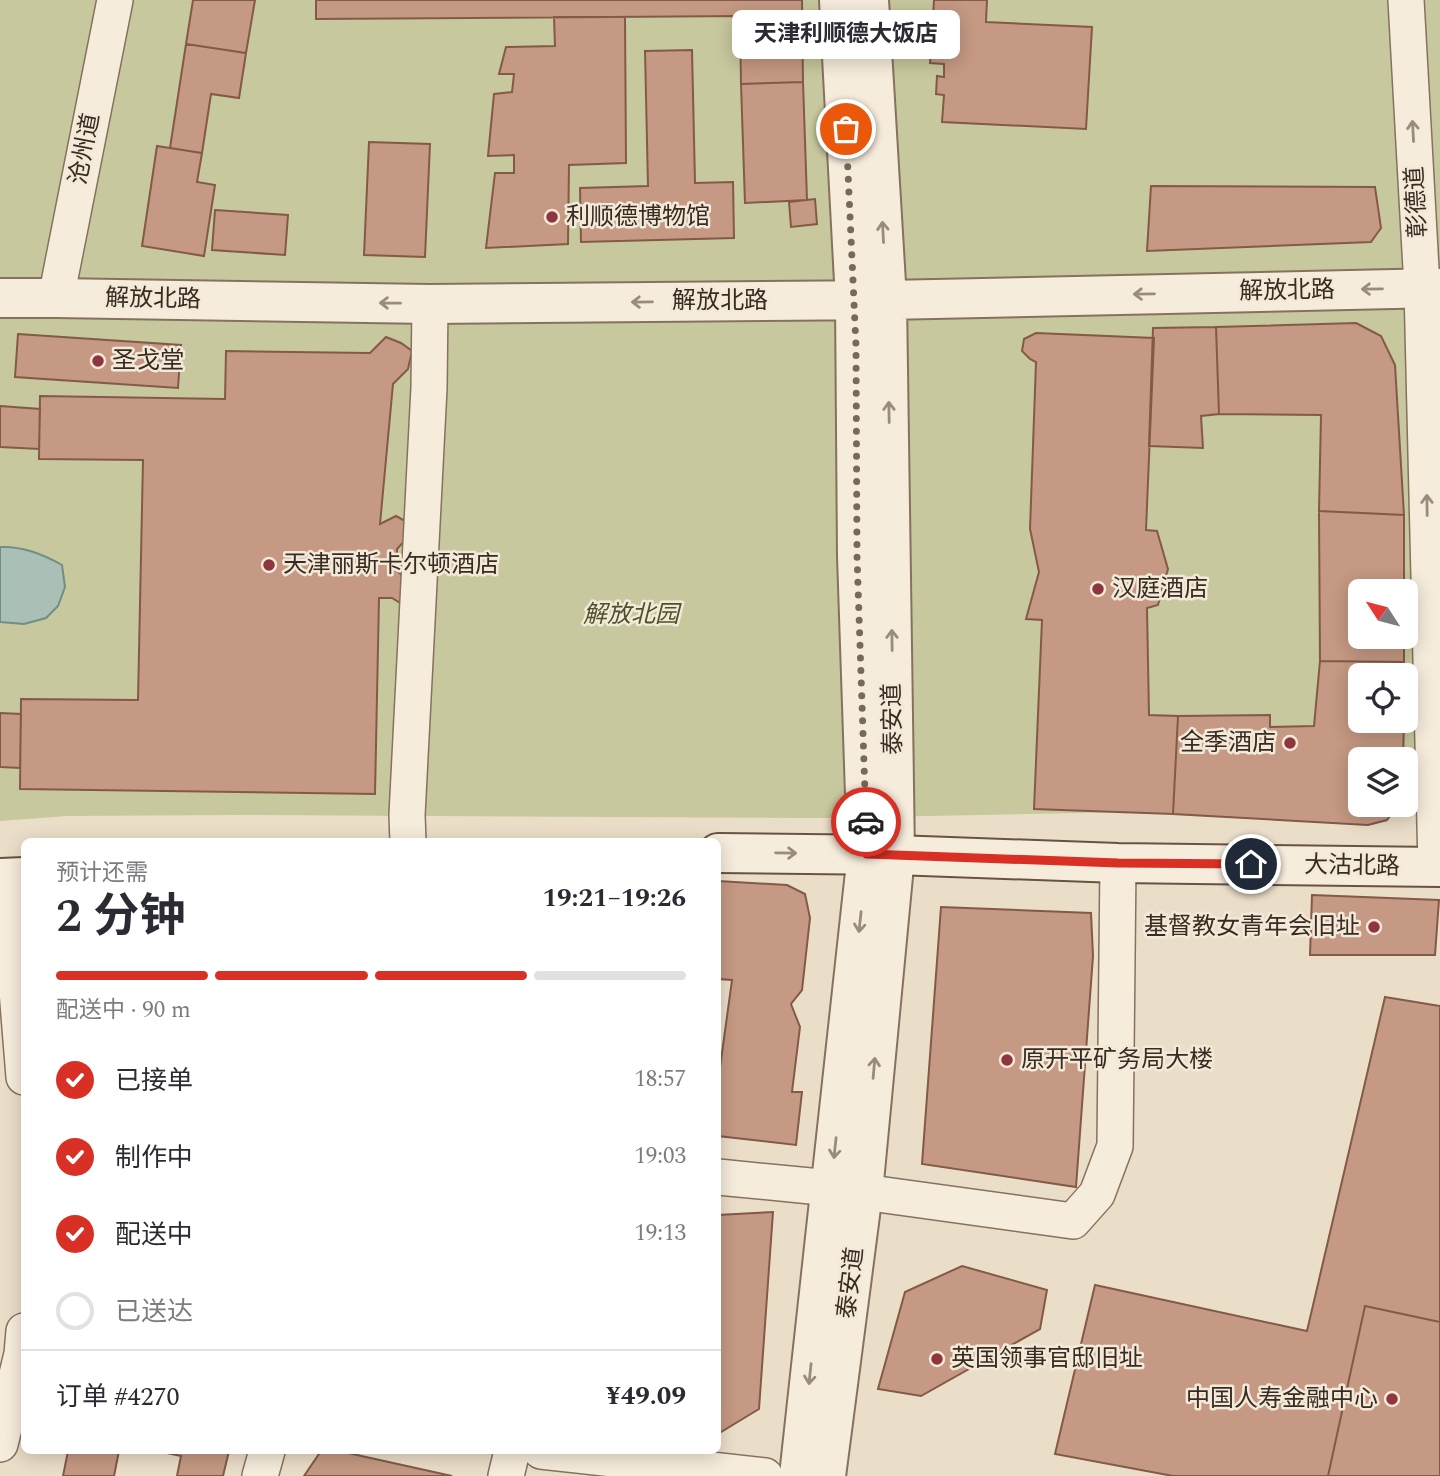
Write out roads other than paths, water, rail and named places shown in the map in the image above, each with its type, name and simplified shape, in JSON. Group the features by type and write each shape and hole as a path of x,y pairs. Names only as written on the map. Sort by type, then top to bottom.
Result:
{"street":[{"name":"沧州道","path":"55,298 115,0"},
{"name":"泰安道","path":"839,0 849,206 871,300"},
{"name":"泰安道","path":"826,1476 847,1190 881,855 857,556 871,300 869,0"},
{"name":"彰德道","path":"1406,0 1431,288 1438,867"},
{"path":"759,301 802,289 816,282 827,271 842,244 849,206"},
{"name":"解放北路","path":"0,298 430,304 871,300 1431,288"},
{"path":"408,838 429,388 430,304"},
{"name":"大沽北路","path":"721,853 1118,863 1438,867"},
{"path":"721,1177 847,1190 1073,1221 1097,1194 1115,1146 1118,863"},
{"path":"8,879 21,1028"},
{"name":"泰安道","path":"799,1476 847,1190"},
{"path":"0,1444 21,1359"},
{"path":"260,1476 266,1454"},
{"path":"506,1476 511,1454"},
{"path":"568,1454 765,1476"}],"place":[{"name":"天津利顺德大饭店","path":"846,129"},
{"name":"利顺德博物馆","path":"552,217"},
{"name":"圣戈堂","path":"98,361"},
{"name":"天津丽斯卡尔顿酒店","path":"269,565"},
{"name":"汉庭酒店","path":"1098,589"},
{"name":"全季酒店","path":"1290,743"},
{"name":"基督教女青年会旧址","path":"1374,927"},
{"name":"原开平矿务局大楼","path":"1007,1060"},
{"name":"英国领事官邸旧址","path":"937,1359"},
{"name":"中国人寿金融中心","path":"1392,1399"}],"park label":[{"name":"解放北园","path":"631,615"}]}
